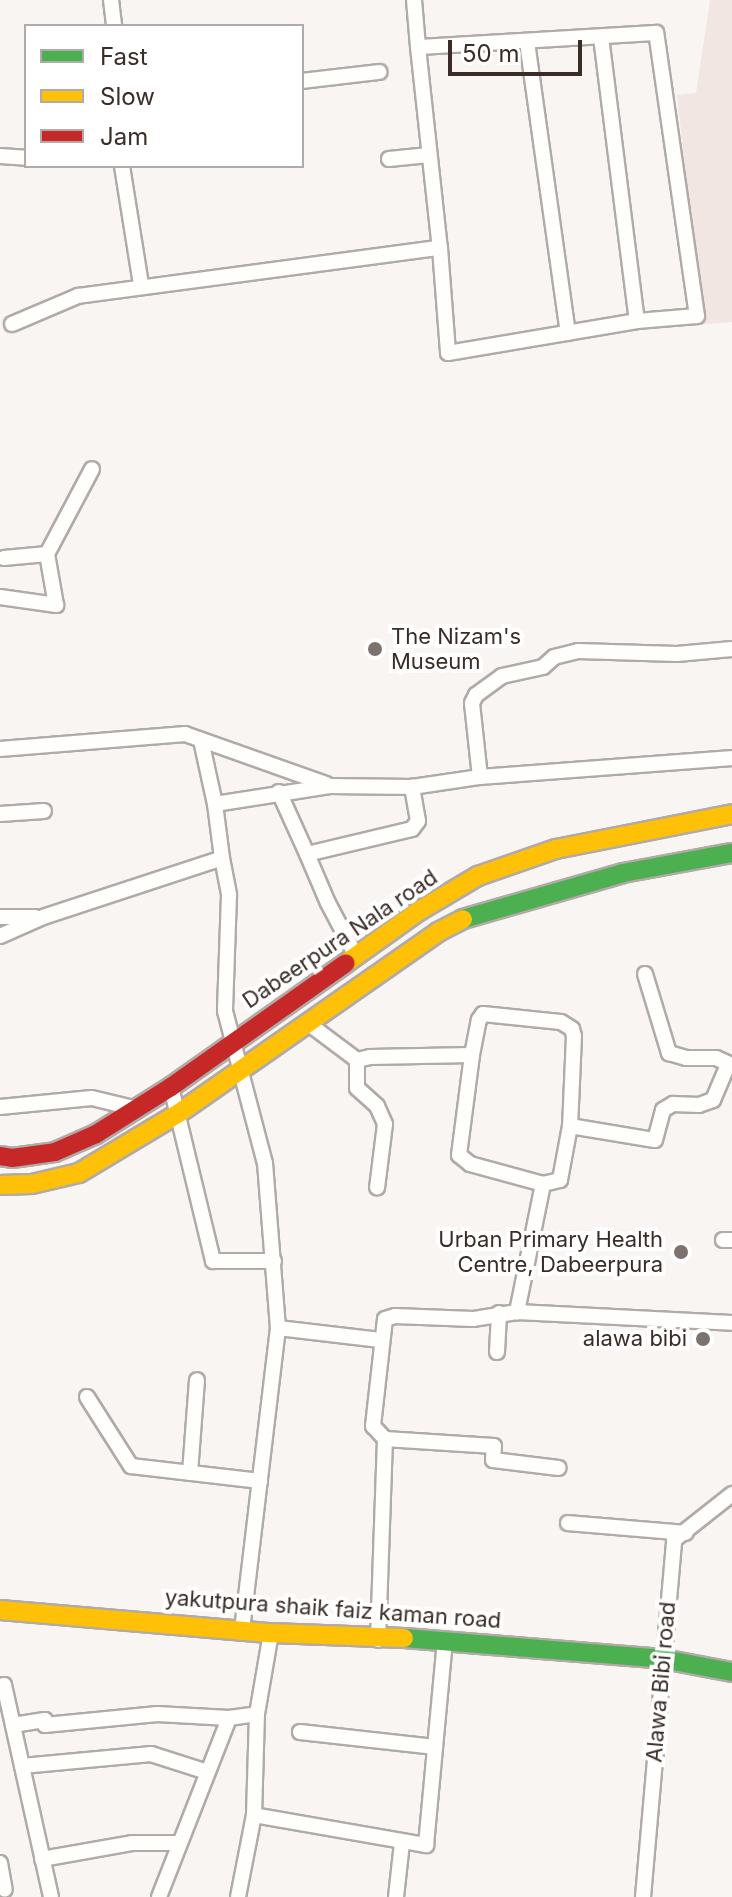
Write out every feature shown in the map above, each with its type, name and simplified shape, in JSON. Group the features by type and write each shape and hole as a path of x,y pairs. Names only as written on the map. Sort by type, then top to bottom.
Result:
{"street":[{"path":"111,0 114,24"},
{"path":"414,0 418,47 429,155 440,248 448,353 637,321 697,316 656,33 418,47"},
{"path":"601,37 637,321"},
{"path":"527,42 568,333"},
{"path":"304,81 379,72"},
{"path":"389,159 429,155"},
{"path":"0,156 24,158"},
{"path":"122,168 141,285"},
{"path":"12,324 78,296 141,285 440,248"},
{"path":"0,597 56,605 47,554 92,469"},
{"path":"4,558 47,554"},
{"path":"480,777 472,703 476,695 502,676 543,667 554,657 578,651 677,654 732,649"},
{"path":"0,749 185,734 330,786"},
{"path":"201,740 229,895 225,1011 265,1163 278,1328 242,1628"},
{"path":"215,804 330,786 412,787 480,777 732,758"},
{"path":"307,854 412,829 418,821 412,787"},
{"path":"279,792 328,903 356,956"},
{"path":"0,814 44,811"},
{"name":"Dabeerpura Nala road","path":"0,1156 12,1158 55,1152 96,1134 171,1087 356,956 478,876 556,849 732,814"},
{"path":"2,1186 32,1184 79,1173 179,1113 438,932 474,913 524,897 623,873 732,853"},
{"path":"0,936 43,917 222,858"},
{"path":"513,862 524,897"},
{"path":"0,917 43,917"},
{"path":"570,1126 655,1140 663,1110 673,1104 699,1105 713,1100 730,1065 716,1058 686,1058 669,1053 645,974"},
{"path":"480,1016 566,1024 572,1029 575,1044 570,1126 560,1180 543,1184 470,1164 459,1155 480,1016"},
{"path":"309,1024 357,1060 370,1057 472,1055"},
{"path":"357,1060 357,1088 377,1106 385,1124 377,1188"},
{"path":"171,1087 213,1261 274,1261"},
{"path":"0,1107 92,1098 137,1109"},
{"path":"517,1312 543,1184"},
{"path":"559,1468 493,1460 494,1446 385,1439 373,1426 380,1340 385,1319 473,1319 517,1312 732,1323"},
{"path":"497,1352 499,1313"},
{"path":"278,1328 380,1340"},
{"path":"190,1473 197,1380"},
{"path":"87,1397 131,1466 260,1481"},
{"path":"378,1640 385,1439"},
{"name":"Alawa Bibi road","path":"643,1897 674,1540 687,1533 732,1494"},
{"path":"568,1523 687,1533"},
{"name":"yakutpura shaik faiz kaman road","path":"0,1610 242,1628 271,1633 378,1640 445,1640 663,1659 732,1672"},
{"path":"238,1897 254,1815 257,1714 271,1633"},
{"path":"254,1815 426,1845 445,1640"},
{"path":"0,1686 4,1685 51,1897"},
{"path":"13,1725 45,1720 45,1725 157,1714 229,1718 257,1714"},
{"path":"159,1897 229,1718"},
{"path":"300,1732 435,1747"},
{"path":"22,1766 151,1754 207,1772"},
{"path":"42,1859 132,1843 179,1843"},
{"path":"396,1897 402,1843"},
{"path":"0,1863 5,1890"}],"shaded area":[{"path":"710,0 732,0 732,322 702,324 677,95 696,93"}],"traffic: fast":[{"path":"463,919 623,873 732,853"},
{"path":"404,1638 663,1659 732,1672"}],"traffic: slow":[{"path":"346,963 419,911 478,876 556,849 732,814"},
{"path":"0,1185 32,1184 79,1173 179,1113 438,932 463,919"},
{"path":"0,1610 271,1633 404,1638"}],"traffic: jam":[{"path":"0,1156 12,1158 55,1152 96,1134 171,1087 346,963"}],"place":[{"name":"The Nizam's Museum","path":"375,649"},
{"name":"Urban Primary Health Centre, Dabeerpura","path":"681,1252"},
{"name":"alawa bibi","path":"703,1339"}]}
